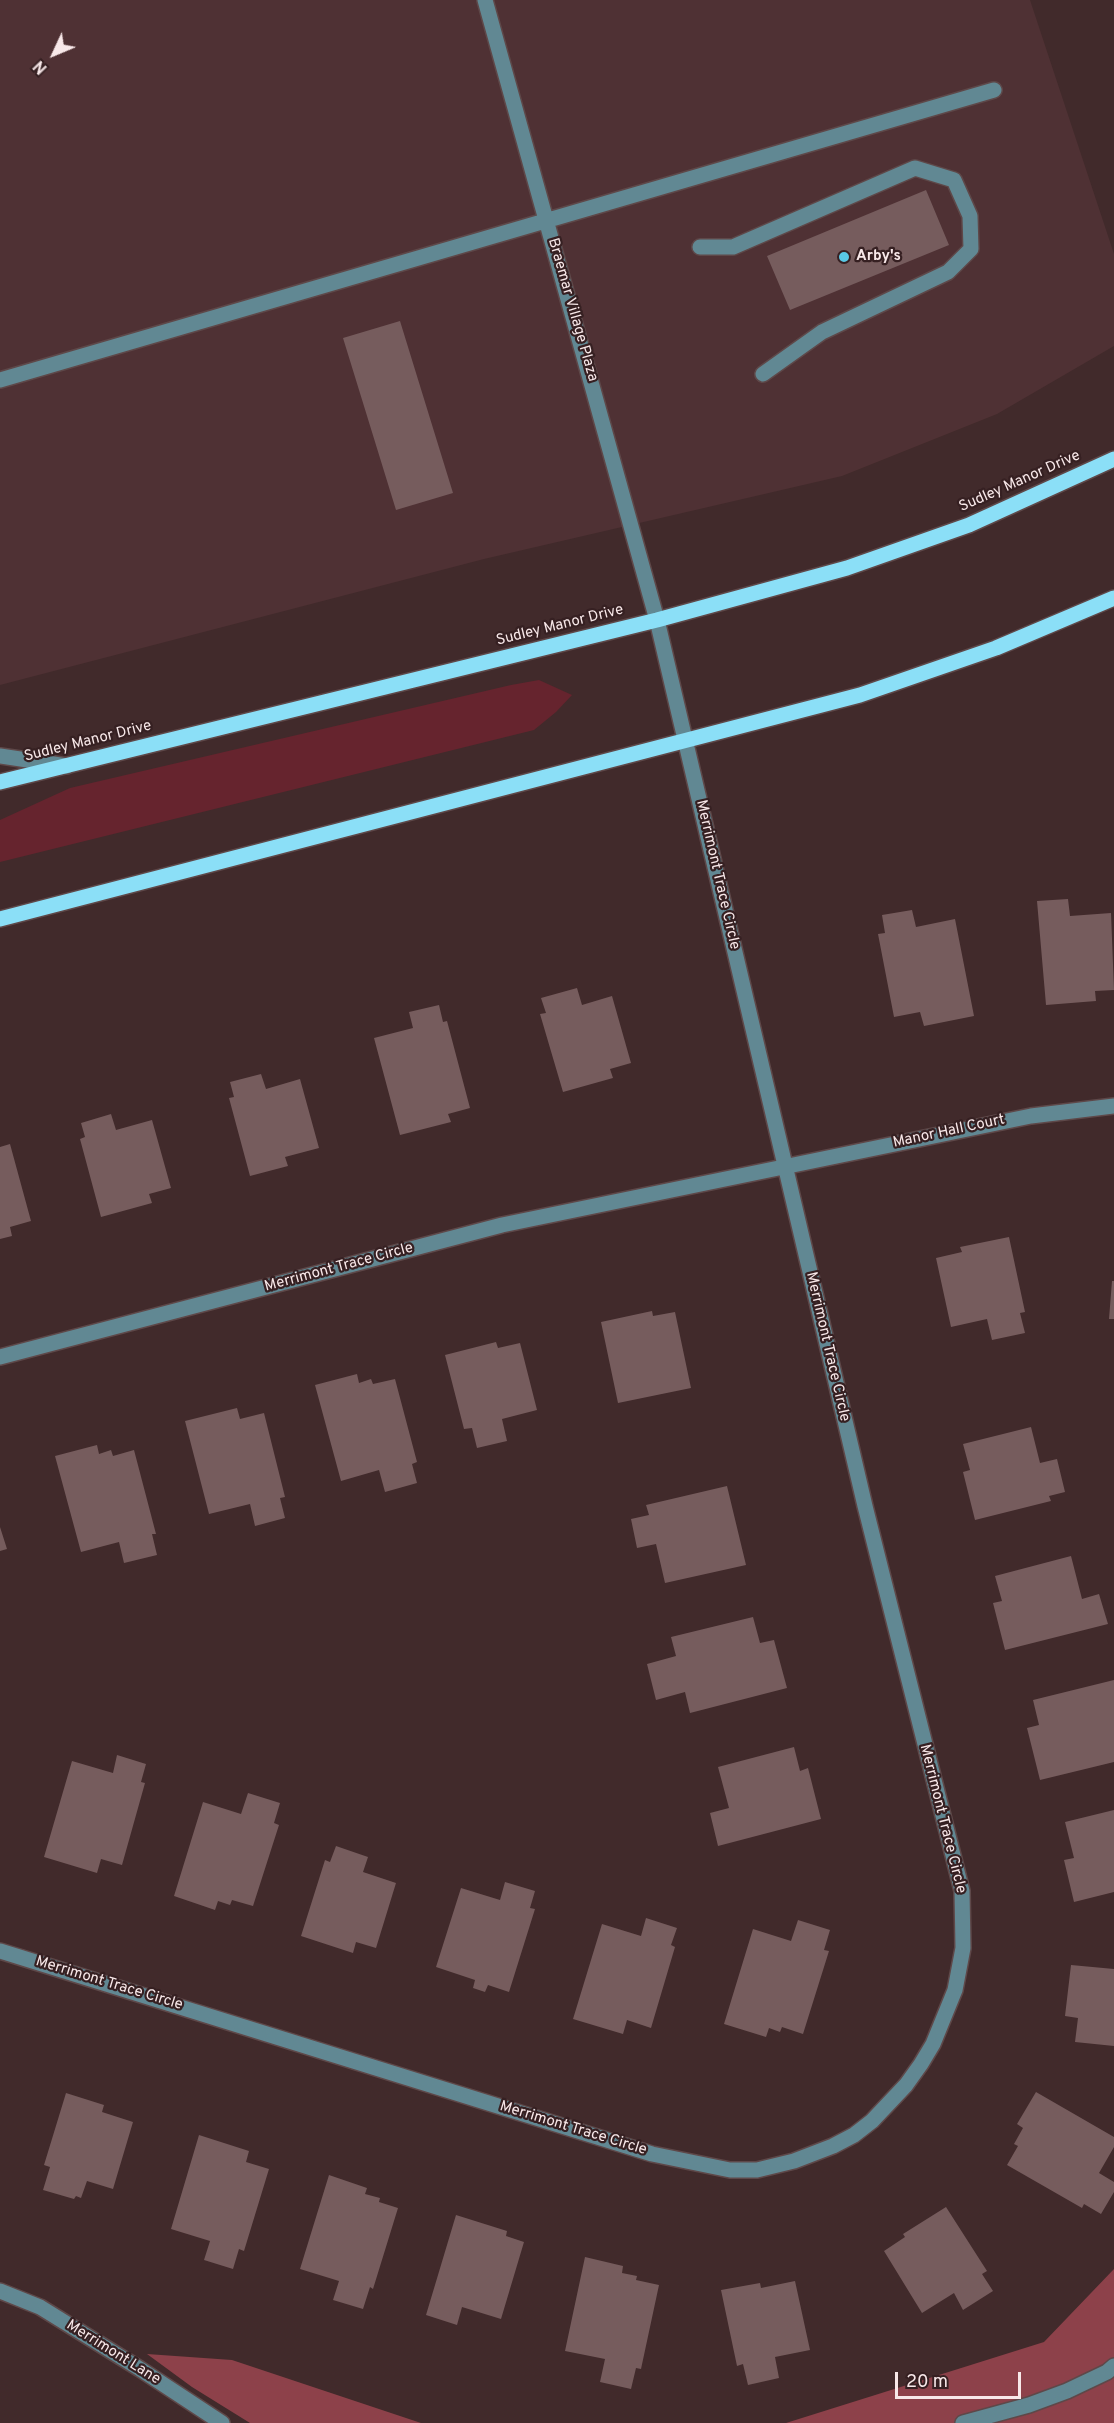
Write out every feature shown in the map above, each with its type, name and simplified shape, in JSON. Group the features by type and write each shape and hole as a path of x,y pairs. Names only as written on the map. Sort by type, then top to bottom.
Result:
{"main road":[{"name":"Sudley Manor Drive","path":"0,782 657,620 846,568 969,525 1114,459"},
{"path":"0,920 860,695 996,648 1114,598"}],"street":[{"name":"Braemar Village Plaza","path":"485,0 657,620"},
{"path":"0,380 994,90"},
{"path":"700,247 733,248 915,168 954,180 970,216 971,249 948,272 822,332 763,374"},
{"name":"Merrimont Trace Circle","path":"0,1951 652,2154 730,2170 757,2170 794,2161 854,2135 885,2109 906,2085 933,2044 955,1990 963,1948 962,1891 867,1517 657,620"},
{"path":"0,756 67,766"},
{"name":"Manor Hall Court","path":"785,1166 1031,1116 1114,1106"},
{"name":"Merrimont Trace Circle","path":"0,1357 502,1226 785,1166"},
{"name":"Merrimont Lane","path":"0,2291 40,2307 222,2423"},
{"path":"963,2423 1029,2405 1066,2391 1107,2372 1114,2366"}],"shaded area":[{"path":"0,0 1030,0 1114,254 1114,346 997,414 842,476 484,559 0,685"},
{"path":"539,680 572,695 534,730 0,862 0,820 70,788"},
{"path":"1114,2269 1114,2423 786,2423 1044,2342"},
{"path":"147,2354 232,2360 421,2423 250,2423 192,2387"}],"building":[{"path":"926,190 949,245 790,310 767,256"},
{"path":"400,321 453,493 396,510 343,338"},
{"path":"1068,899 1070,916 1111,913 1114,990 1095,991 1096,1001 1046,1005 1037,901"},
{"path":"912,910 916,927 955,919 974,1016 924,1026 920,1012 894,1017 878,934 885,933 882,915"},
{"path":"577,988 582,1005 612,996 631,1063 610,1069 613,1078 563,1092 540,1014 546,1013 541,998"},
{"path":"439,1005 443,1022 447,1021 470,1108 448,1114 451,1122 400,1135 374,1038 413,1028 409,1012"},
{"path":"261,1074 266,1089 300,1079 319,1148 285,1157 288,1166 250,1176 229,1098 234,1097 230,1082"},
{"path":"111,1114 116,1130 152,1120 171,1188 149,1194 152,1203 101,1217 80,1139 85,1137 81,1123"},
{"path":"10,1144 31,1221 10,1227 12,1236 0,1239 0,1147"},
{"path":"1009,1237 1025,1312 1020,1313 1025,1333 992,1340 987,1319 951,1327 936,1258 962,1252 960,1247"},
{"path":"1112,1281 1114,1281 1114,1319 1109,1319"},
{"path":"652,1311 653,1316 675,1312 691,1388 618,1403 601,1322"},
{"path":"496,1342 498,1348 520,1343 537,1410 502,1419 507,1441 477,1448 472,1428 464,1429 445,1355"},
{"path":"357,1374 359,1383 371,1379 373,1384 395,1379 417,1462 412,1464 417,1483 385,1492 379,1470 341,1481 315,1385"},
{"path":"237,1408 240,1419 264,1413 285,1497 280,1498 285,1518 255,1526 250,1504 209,1514 185,1421"},
{"path":"1031,1427 1040,1463 1057,1459 1065,1492 1049,1496 1051,1501 975,1520 963,1472 970,1470 963,1444"},
{"path":"97,1445 99,1454 111,1450 113,1456 134,1450 156,1534 152,1534 157,1555 124,1563 119,1542 81,1552 55,1456"},
{"path":"727,1486 746,1565 665,1583 656,1544 637,1548 631,1519 649,1515 646,1505"},
{"path":"0,1527 7,1549 0,1551"},
{"path":"1071,1556 1082,1599 1099,1594 1108,1624 1005,1650 993,1603 1002,1601 995,1576"},
{"path":"753,1617 760,1643 774,1640 787,1688 690,1713 685,1692 656,1700 647,1664 676,1656 671,1637"},
{"path":"1114,1680 1114,1762 1040,1780 1027,1728 1039,1725 1033,1700"},
{"path":"794,1747 800,1771 808,1768 821,1819 718,1846 710,1813 729,1808 718,1767"},
{"path":"117,1755 146,1764 141,1782 145,1783 122,1865 101,1859 97,1873 44,1857 72,1761 113,1773"},
{"path":"248,1793 280,1803 274,1823 279,1825 253,1906 232,1900 230,1905 218,1901 215,1910 174,1896 203,1802 241,1814"},
{"path":"1114,1810 1114,1892 1074,1902 1064,1860 1074,1858 1065,1822"},
{"path":"336,1846 368,1857 363,1872 396,1883 376,1948 356,1942 353,1953 301,1936 325,1860 330,1862"},
{"path":"505,1882 535,1891 530,1908 535,1909 509,1992 488,1985 485,1992 473,1988 475,1980 436,1967 461,1888 500,1900"},
{"path":"646,1918 677,1928 671,1945 675,1947 651,2028 627,2020 623,2034 573,2019 602,1924 641,1936"},
{"path":"798,1920 830,1930 824,1950 829,1951 803,2034 782,2027 780,2032 769,2028 766,2037 724,2024 753,1929 791,1941"},
{"path":"1071,1965 1114,1969 1114,2046 1075,2042 1078,2018 1065,2016"},
{"path":"1036,2092 1114,2137 1114,2147 1099,2173 1114,2182 1114,2192 1101,2214 1084,2204 1082,2208 1007,2165 1018,2146 1014,2144 1023,2128 1017,2124"},
{"path":"66,2093 104,2105 102,2112 133,2122 113,2189 87,2181 81,2198 76,2196 74,2199 43,2190 50,2167 44,2165"},
{"path":"199,2135 249,2151 246,2162 269,2169 244,2251 239,2249 233,2269 204,2260 210,2241 171,2229"},
{"path":"329,2175 367,2188 365,2194 380,2198 379,2202 398,2208 373,2289 370,2287 363,2309 333,2300 339,2281 300,2269"},
{"path":"946,2207 987,2271 982,2274 993,2291 963,2310 954,2293 922,2313 884,2251 905,2237 903,2234"},
{"path":"456,2215 507,2231 506,2236 524,2242 501,2319 462,2307 457,2325 426,2315"},
{"path":"585,2257 623,2266 622,2273 637,2276 636,2280 659,2285 641,2369 636,2368 631,2389 600,2382 605,2359 565,2351"},
{"path":"795,2281 810,2350 775,2357 779,2378 748,2385 743,2364 737,2366 721,2290 760,2283 761,2288"}],"place":[{"name":"Arby's","path":"844,257"}]}
